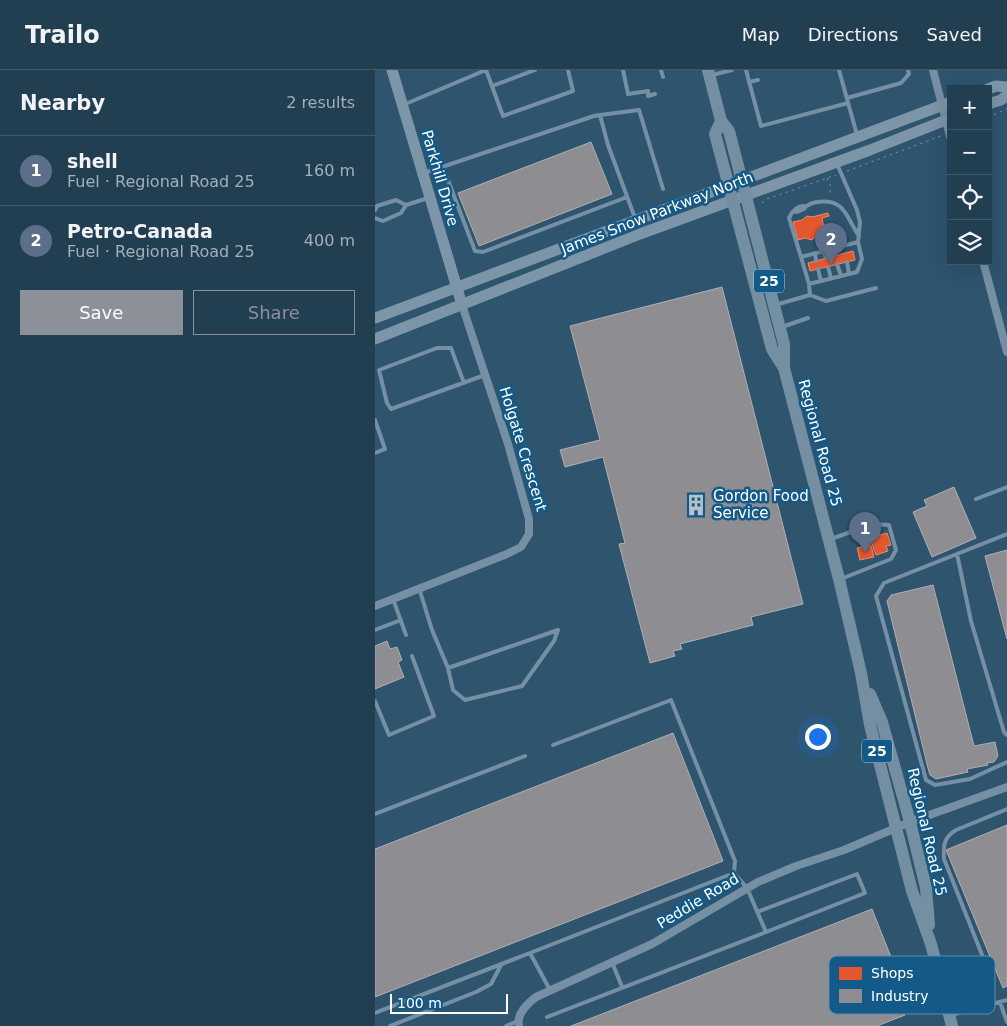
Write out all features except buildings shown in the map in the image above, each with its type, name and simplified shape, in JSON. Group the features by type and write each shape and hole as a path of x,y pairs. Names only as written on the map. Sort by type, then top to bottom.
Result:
{"main road":[{"name":"Parkhill Drive","path":"393,70 459,296"},
{"name":"Regional Road 25","path":"709,73 721,121 729,131 785,344 784,368 839,579 861,673 870,725 912,891 934,956"},
{"path":"992,88 1007,87"},
{"path":"992,103 1001,100 1007,95"},
{"name":"James Snow Parkway North","path":"375,338 459,296 636,220 946,103"},
{"name":"James Snow Parkway North","path":"375,318 459,296 640,234 947,119"},
{"name":"Regional Road 25","path":"721,121 715,134 772,349 784,368"},
{"name":"Regional Road 25","path":"861,673 882,722 910,822 926,888 931,944"}],"street":[{"path":"933,70 946,103"},
{"path":"984,265 1007,352"},
{"name":"Holgate Crescent","path":"375,606 521,547 529,534 529,519 508,444 459,296"},
{"name":"Peddie Road","path":"519,1024 525,1006 536,996 652,944 758,882 796,866 844,850 910,822 1007,787"}],"lane":[{"path":"403,105 486,70 503,116 573,90 568,70"},
{"path":"492,86 535,70"},
{"path":"623,70 628,94 648,91 648,96 655,94"},
{"path":"661,70 663,77"},
{"path":"709,73 731,70"},
{"path":"745,70 761,126 848,103"},
{"path":"839,70 857,137"},
{"path":"847,98 901,83 909,74 908,70"},
{"path":"749,82 758,80"},
{"path":"423,173 594,116 639,110 663,189"},
{"path":"599,116 636,220"},
{"path":"809,284 857,272 862,259 858,242 860,222 857,210 836,162"},
{"path":"443,167 475,250 483,252 627,197"},
{"path":"375,218 383,221 401,212 406,205 430,198"},
{"path":"375,210 377,206 396,200 406,205"},
{"path":"810,294 809,284 789,218 793,211 797,212 804,209 805,206 811,203 828,202 837,204 848,213 853,227 859,236"},
{"path":"801,257 858,242"},
{"path":"843,246 845,253"},
{"path":"833,248 835,256"},
{"path":"823,251 826,258"},
{"path":"815,253 816,261"},
{"path":"847,262 849,274"},
{"path":"837,264 841,276"},
{"path":"828,267 831,278"},
{"path":"818,269 821,281"},
{"path":"775,305 810,294 826,301 876,288"},
{"path":"780,327 808,318"},
{"path":"464,383 451,348 437,348 379,370 387,403 391,409 464,383 485,375"},
{"path":"375,420 385,449 375,453"},
{"path":"976,500 1007,487"},
{"path":"829,540 873,524 889,525 896,550 891,559 839,579"},
{"path":"1007,534 884,583 876,596 926,780 935,785 970,779 1007,762"},
{"path":"957,554 971,621 1004,732 1007,735"},
{"path":"419,588 432,630 448,668 453,690 465,700 522,686 554,641 558,630 448,668"},
{"path":"393,599 406,635"},
{"path":"375,630 401,620"},
{"path":"375,701 389,735 434,716 412,656"},
{"path":"553,746 671,700 735,860 734,873 747,888 765,932"},
{"path":"375,814 525,756"},
{"path":"982,956 944,859 943,847 949,834 955,830 1007,809"},
{"path":"375,1013 734,873"},
{"path":"547,1017 865,893 857,874 757,912"},
{"path":"530,954 550,990"},
{"path":"612,962 622,987"},
{"path":"390,1026 477,992 491,984 501,965"},
{"path":"995,1004 1007,1000"},
{"path":"1000,1002 1007,1022"},
{"path":"951,1021 969,1014"},
{"path":"506,1026 519,1024"}],"path":[{"path":"992,115 1007,109"},
{"path":"762,203 767,199 947,137"},
{"path":"827,178 831,187 828,202"}],"place":[{"name":"Petro-Canada","path":"831,264"},
{"name":"Gordon Food Service","path":"696,505"},
{"name":"shell","path":"865,553"}]}
